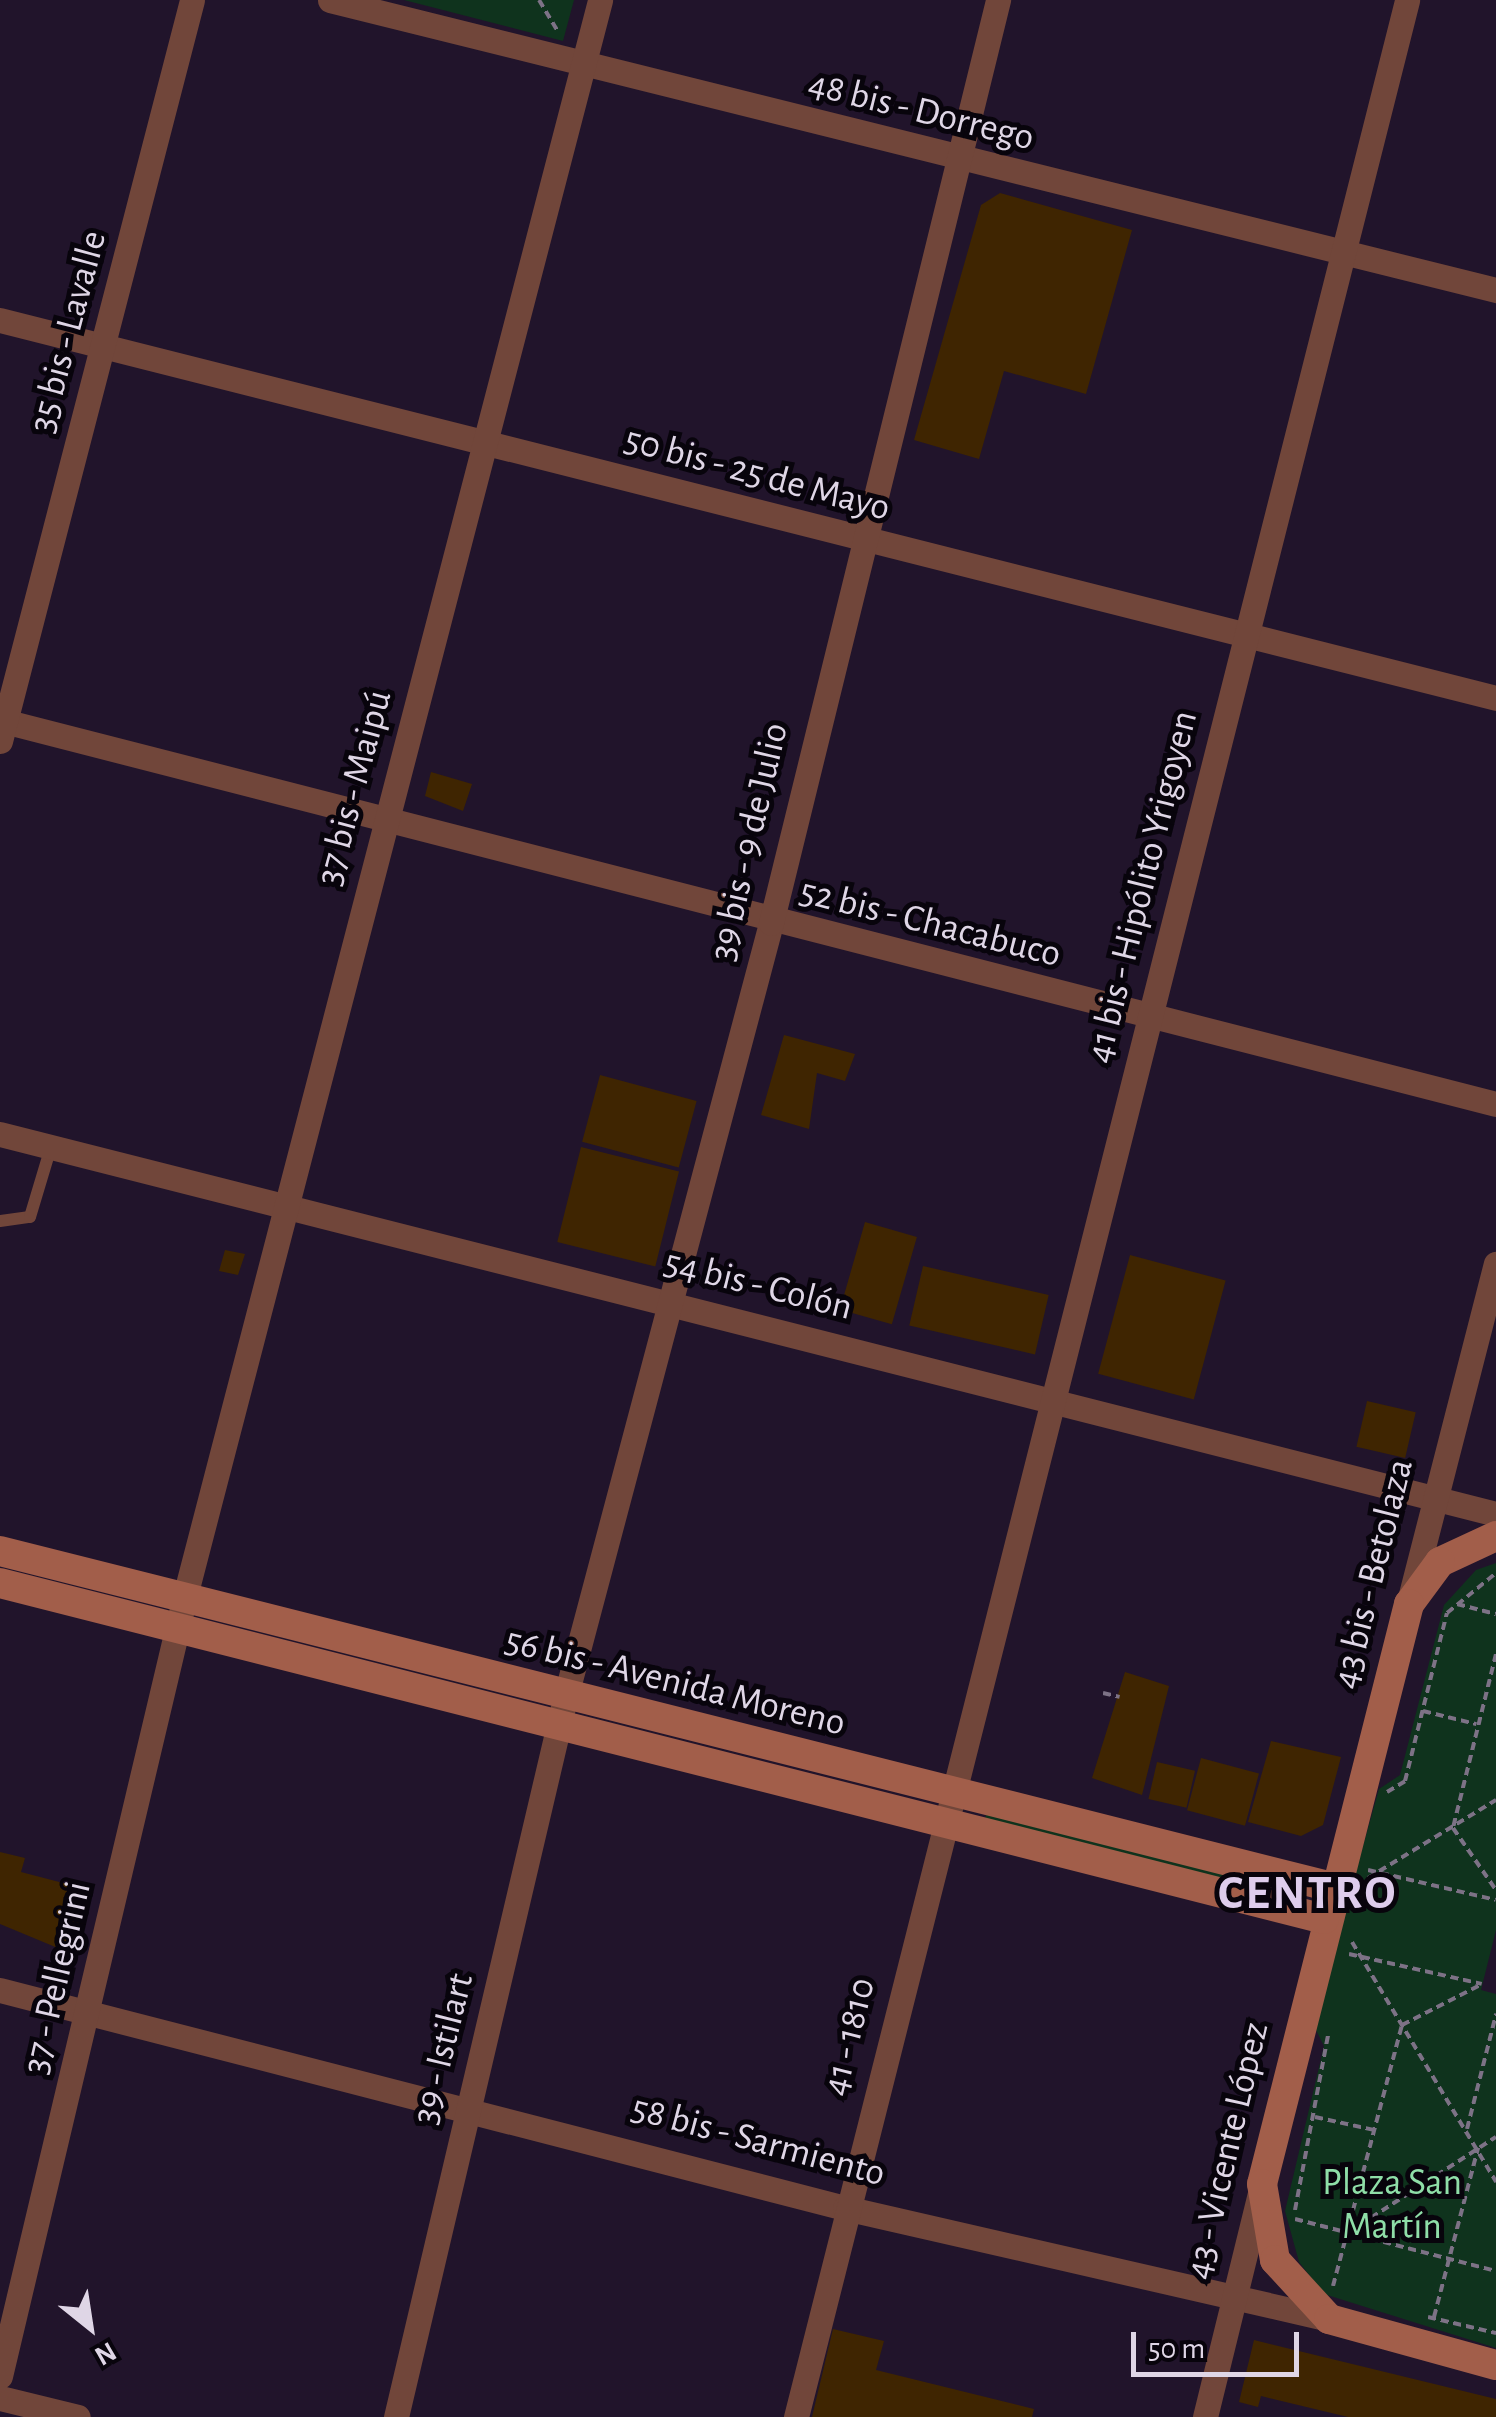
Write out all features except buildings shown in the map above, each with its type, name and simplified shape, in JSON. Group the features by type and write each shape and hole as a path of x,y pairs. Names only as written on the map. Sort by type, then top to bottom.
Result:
{"main road":[{"path":"1409,1604 1440,1562 1496,1536"},
{"name":"56 bis - Avenida Moreno","path":"0,1551 184,1596 565,1699 949,1808 1328,1903"},
{"name":"56 bis - Avenida Moreno","path":"0,1583 178,1627 562,1732 949,1808"},
{"name":"43 bis - Betolaza","path":"1328,1903 1409,1604"},
{"name":"43 - Vicente López","path":"1262,2184 1328,1903"},
{"path":"1262,2184 1275,2260 1336,2306"},
{"name":"58 bis - Sarmiento","path":"1336,2306 1496,2366"}],"street":[{"name":"35 bis - Lavalle","path":"2,727 105,345 192,0"},
{"name":"48 bis - Dorrego","path":"330,0 956,161 1496,290"},
{"name":"37 bis - Maipú","path":"184,1596 288,1205 382,823 489,442 600,0"},
{"name":"39 bis - 9 de Julio","path":"565,1699 771,923 860,542 998,0"},
{"name":"41 bis - Hipólito Yrigoyen","path":"949,1808 1407,0"},
{"name":"50 bis - 25 de Mayo","path":"0,320 489,442 860,542 1247,631 1496,698"},
{"name":"52 bis - Chacabuco","path":"2,727 1496,1104"},
{"name":"54 bis - Colón","path":"0,1134 1496,1514"},
{"name":"43 bis - Betolaza","path":"1409,1604 1496,1264"},
{"name":"37 - Pellegrini","path":"0,2376 89,2012 184,1596"},
{"name":"39 - Istilart","path":"396,2417 468,2105 562,1732 565,1699"},
{"name":"41 - 1810","path":"796,2417 845,2208 949,1808"},
{"name":"58 bis - Sarmiento","path":"0,1990 468,2105 845,2208 1234,2300 1336,2306"},
{"name":"43 - Vicente López","path":"1205,2417 1262,2184"},
{"path":"0,2398 78,2417"}],"lane":[{"path":"0,1221 30,1218 52,1147"}],"path":[{"path":"539,0 563,41"},
{"path":"1384,1794 1405,1780 1456,1603 1496,1573"},
{"path":"1456,1603 1496,1614"},
{"path":"1496,1654 1453,1828 1496,1890"},
{"path":"1104,1694 1120,1698"},
{"path":"1422,1712 1479,1724"},
{"path":"1368,1850 1360,1883 1496,1800"},
{"path":"1363,1869 1496,1900"},
{"path":"1336,2306 1333,2288 1402,2025 1482,1984 1360,1956 1340,1952 1345,1932 1352,1944 1360,1956 1402,2025 1467,2129 1496,2182"},
{"path":"1467,2129 1496,2014"},
{"path":"1298,2232 1295,2219 1333,2044 1321,2020"},
{"path":"1315,2117 1375,2130"},
{"path":"1348,2232 1495,2135"},
{"path":"1434,2318 1478,2148"},
{"path":"1295,2219 1496,2271"},
{"path":"1324,2278 1333,2288"},
{"path":"1417,2314 1496,2333"}],"green space":[{"path":"404,0 574,0 563,41"},
{"name":"Plaza San Martín","path":"1496,1563 1496,1930 1481,1990 1496,1994 1496,2348 1324,2294 1299,2262 1285,2211 1324,2046 1313,2024 1379,1789 1400,1775 1444,1605 1476,1570"},
{"path":"987,1811 1260,1879 1257,1888 985,1820"}],"district":[{"name":"CENTRO","path":"1308,1895"}]}
